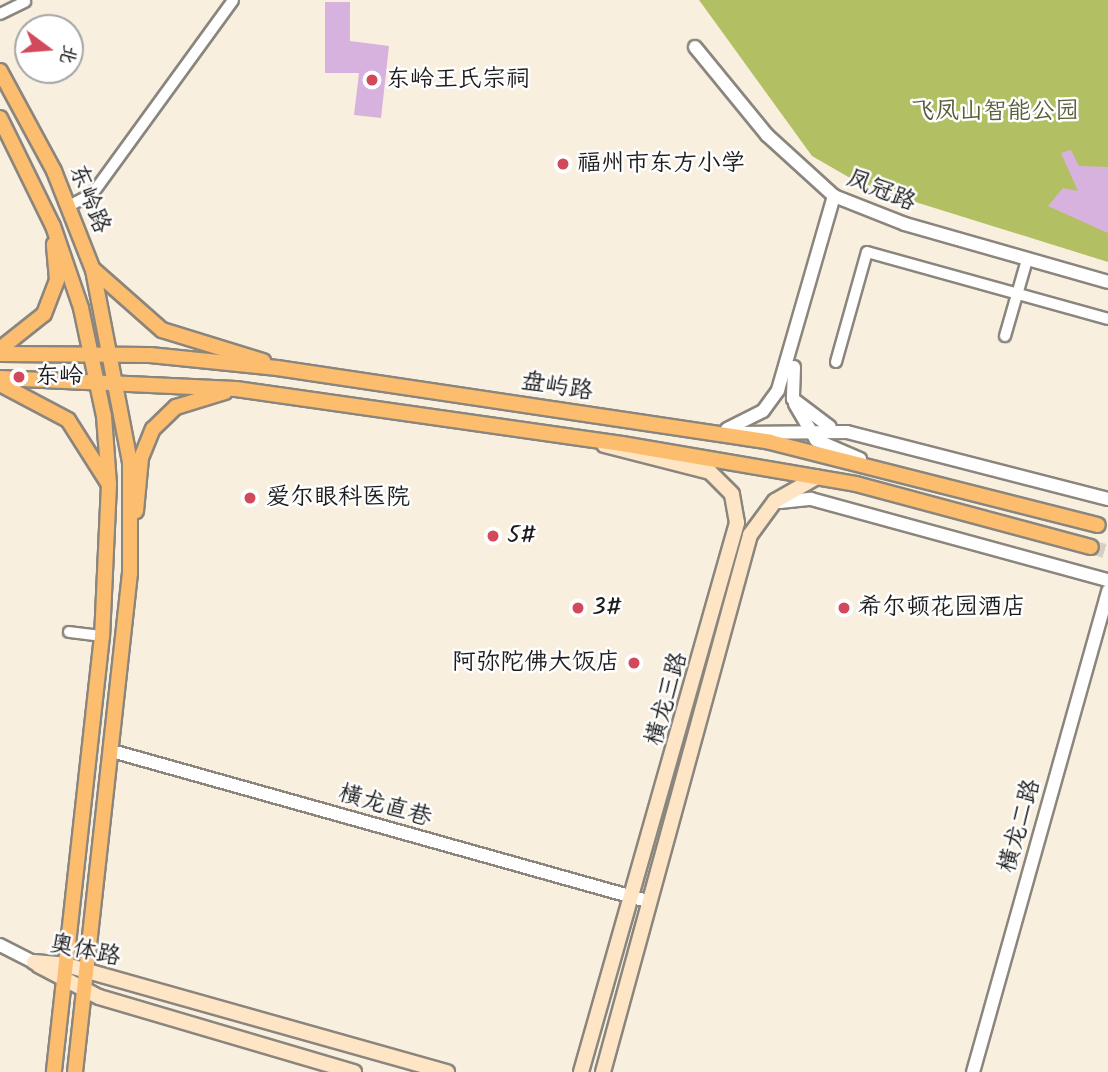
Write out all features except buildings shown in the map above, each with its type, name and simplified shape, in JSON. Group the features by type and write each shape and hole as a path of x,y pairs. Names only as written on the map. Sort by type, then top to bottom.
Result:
{"main road":[{"name":"东岭路","path":"0,71 69,206 93,270 119,381 131,526"},
{"name":"东岭路","path":"0,118 53,226 92,354 109,484 102,636 54,1072"},
{"path":"0,349 30,328 53,295 53,226"},
{"path":"93,270 162,330 277,368"},
{"name":"盘屿路","path":"0,354 114,354 277,368 715,434 873,465 1098,525"},
{"name":"盘屿路","path":"0,378 119,381 236,389 583,438 817,477 1091,547"},
{"path":"0,384 68,420 109,484"},
{"path":"75,1072 112,751 131,526 142,491 144,446 158,423 176,407 236,389"},
{"name":"横龙三路","path":"583,438 710,472 726,487 737,511 734,544 641,899 603,1072"},
{"path":"764,511 817,477"},
{"name":"横龙三路","path":"580,1072 641,899 747,545 764,511"},
{"name":"奥体路","path":"34,962 66,965 429,1070 447,1072"},
{"name":"奥体路","path":"34,962 85,992 354,1072"}],"street":[{"path":"69,206 93,193 233,0"},
{"path":"0,13 25,2"},
{"name":"凤冠路","path":"695,47 767,135 838,198 1027,260 1108,282"},
{"path":"838,198 795,360 793,399 807,430 822,444 873,465"},
{"path":"715,434 754,417 778,390 838,198"},
{"path":"836,362 867,252 1108,319"},
{"path":"1004,336 1027,260"},
{"path":"793,399 817,421 847,432 1108,499"},
{"path":"715,434 807,430 847,432"},
{"path":"764,511 792,498 811,499 1108,580"},
{"name":"横龙二路","path":"973,1072 1108,591"},
{"path":"69,632 102,636"},
{"name":"横龙直巷","path":"112,751 641,899"},
{"path":"0,945 34,962"}],"green space":[{"name":"飞凤山智能公园","path":"699,0 1108,0 1108,262 864,186 812,156"}],"tunnel":[{"path":"1091,547 1108,552"}],"place":[{"name":"东岭王氏宗祠","path":"372,80"},
{"name":"福州市东方小学","path":"563,164"},
{"name":"东岭","path":"19,377"},
{"name":"爱尔眼科医院","path":"250,498"},
{"name":"5#","path":"493,536"},
{"name":"3#","path":"578,608"},
{"name":"希尔顿花园酒店","path":"844,608"},
{"name":"阿弥陀佛大饭店","path":"634,663"}]}
